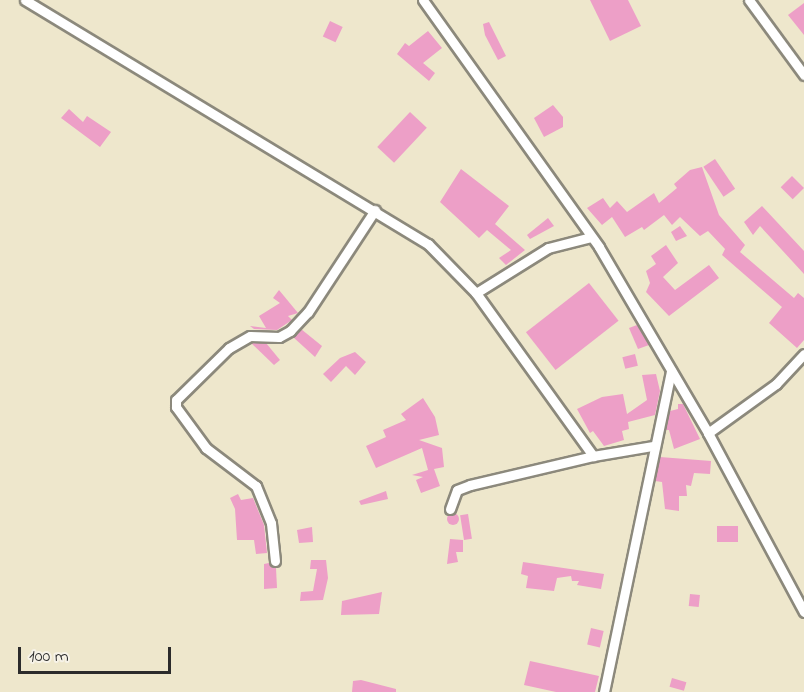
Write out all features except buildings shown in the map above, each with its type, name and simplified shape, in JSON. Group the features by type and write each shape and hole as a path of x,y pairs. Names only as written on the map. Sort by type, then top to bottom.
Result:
{"street":[{"path":"26,0 428,244 476,293 593,456"},
{"path":"423,0 591,237 708,433 804,612"},
{"path":"749,0 804,75"},
{"path":"275,561 271,523 256,486 206,448 176,407 176,400 229,348 250,336 279,337 290,331 308,312 375,210"},
{"path":"476,293 548,248 591,237"},
{"path":"708,433 776,384 804,354"},
{"path":"604,692 652,446 671,371"},
{"path":"450,509 457,490 593,456 652,446"}]}
